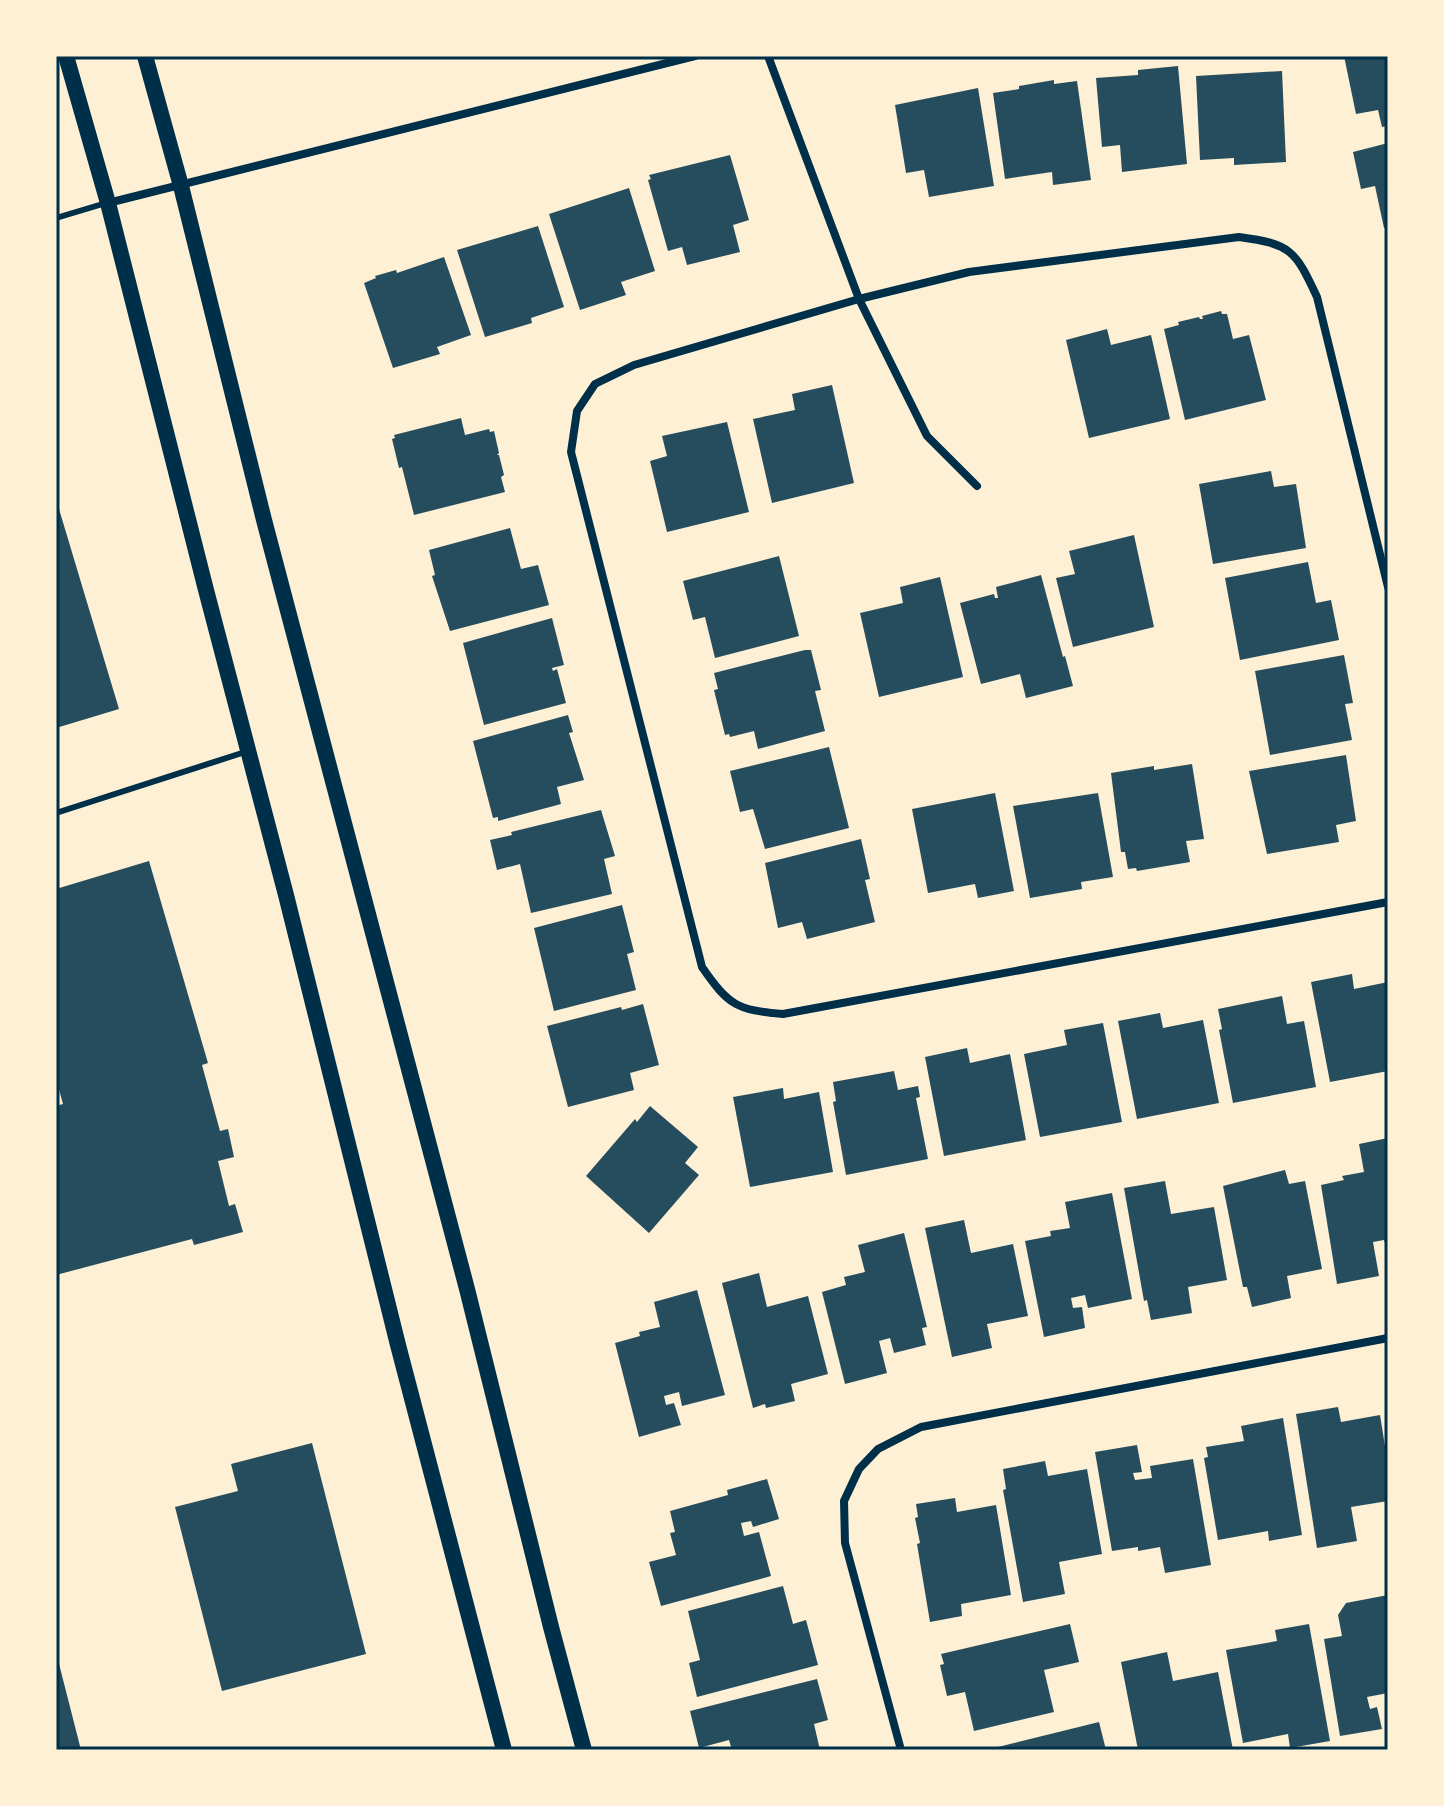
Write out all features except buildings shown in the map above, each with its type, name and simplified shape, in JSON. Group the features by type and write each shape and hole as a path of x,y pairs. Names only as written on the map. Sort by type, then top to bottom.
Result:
{"main road":[{"path":"66,56 108,203 504,1750"},
{"path":"145,56 451,1227 584,1750"}],"street":[{"path":"108,203 695,56"},
{"path":"768,56 859,299 927,436 977,486"},
{"path":"1388,587 1317,297 1301,262 1276,242 1239,237 969,272 859,299 634,365 595,384 577,411 571,452 702,967 720,992 747,1011 783,1014 1388,902"},
{"path":"901,1750 845,1543 844,1501 859,1469 878,1449 921,1427 1388,1338"}],"lane":[{"path":"56,218 108,203"},
{"path":"56,813 249,751"}]}
